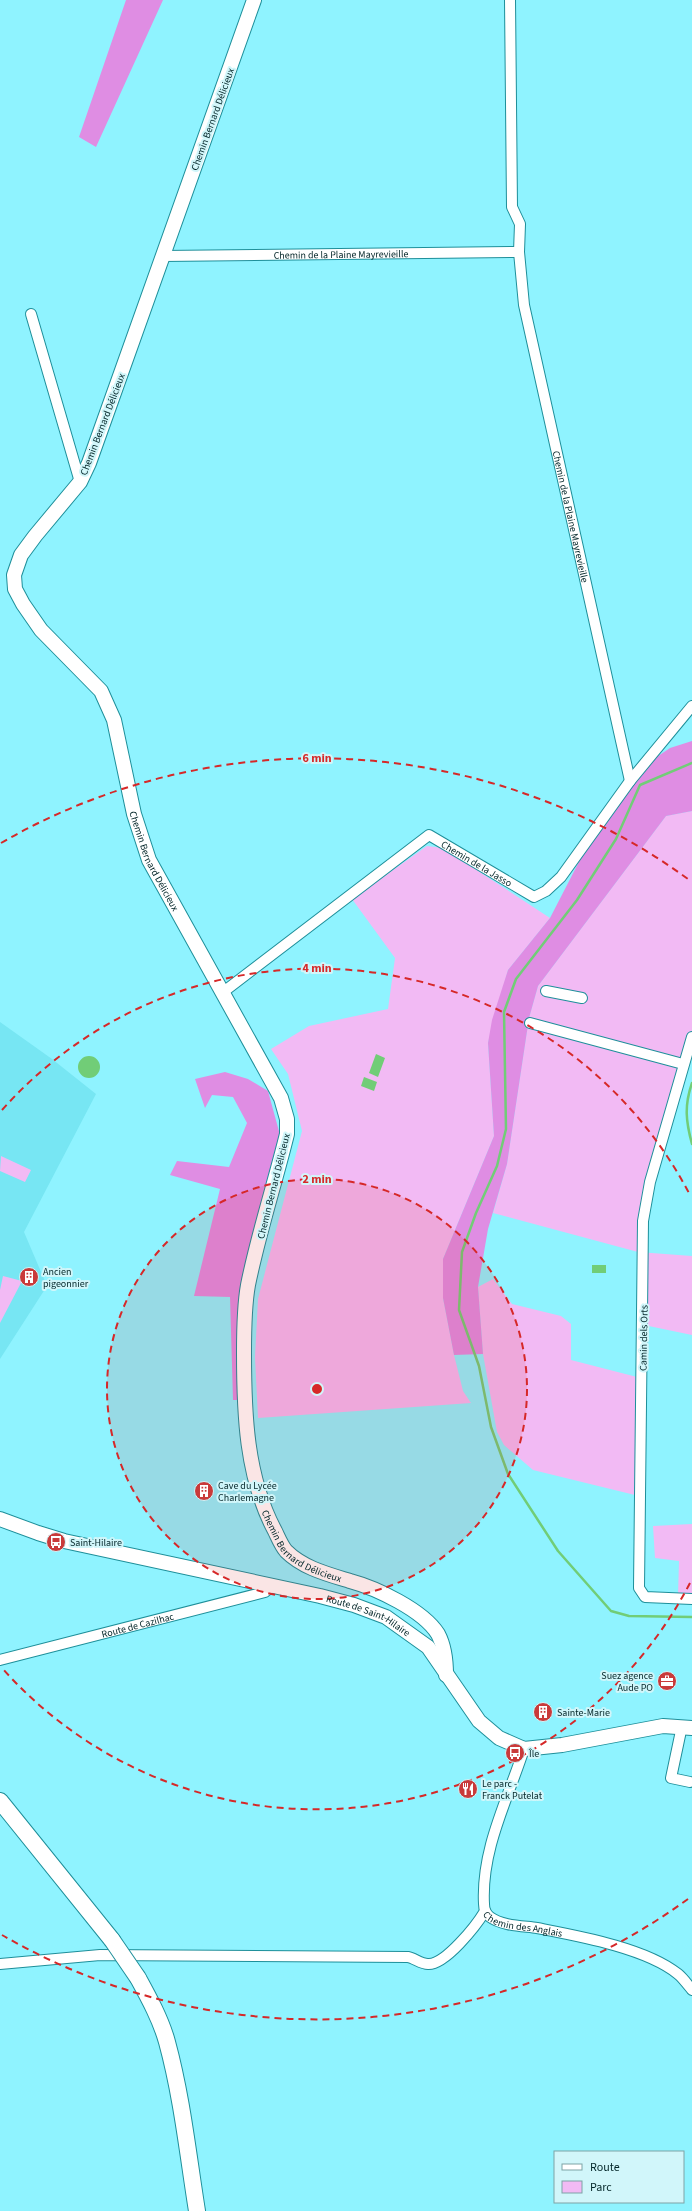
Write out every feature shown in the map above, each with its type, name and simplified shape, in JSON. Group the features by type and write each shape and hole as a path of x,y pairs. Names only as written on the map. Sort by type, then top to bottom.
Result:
{"main road":[{"path":"0,1801 112,1940 138,1978 154,2009 167,2041 178,2092 197,2211"}],"street":[{"name":"Chemin Bernard Délicieux","path":"254,0 111,403 80,482 21,555 14,575 16,590 23,604 41,630 102,692 114,720 134,814 150,860 222,993 278,1091 287,1120 288,1134 248,1286 244,1327 244,1380 247,1434 254,1476 265,1513 285,1550 300,1563 319,1571 366,1585 394,1598 418,1614 437,1633 445,1654 446,1675"},
{"name":"Chemin de la Plaine Mayrevieille","path":"510,0 512,207 520,224 519,252 524,305 630,781"},
{"name":"Chemin de la Plaine Mayrevieille","path":"162,256 519,252"},
{"path":"31,314 80,482"},
{"name":"Chemin de la Jasso","path":"222,993 429,835 534,897 546,891 561,877 630,781 692,706"},
{"path":"546,991 582,998"},
{"path":"530,1023 683,1064"},
{"name":"Camin dels Orts","path":"692,1037 650,1182 643,1220 640,1588 645,1597 692,1599"},
{"name":"Route de Saint-Hilaire","path":"0,1518 38,1534 64,1541 354,1605 386,1617 428,1647 479,1721 499,1738 524,1749 562,1746 662,1726 687,1727"},
{"name":"Route de Cazilhac","path":"0,1660 265,1592 272,1586"},
{"path":"687,1727 671,1778 690,1782"},
{"name":"Chemin des Anglais","path":"524,1749 500,1812 491,1846 486,1871 485,1912 490,1917 504,1922 579,1936 653,1960 678,1974 692,1990"},
{"path":"0,1964 100,1955 408,1957 427,1964 438,1963 455,1948 485,1912"}],"shaded area":[{"path":"126,0 163,0 96,147 79,137"},
{"path":"692,741 692,811 666,816 538,986 529,1018 507,1164 488,1229 478,1287 483,1354 454,1355 443,1298 443,1259 494,1136 488,1043 492,1020 508,970 550,918 599,823 636,771 670,748"},
{"path":"0,1022 52,1059 96,1094 24,1232 47,1286 0,1359"},
{"path":"376,1054 385,1058 378,1077 369,1073"},
{"path":"89,1056 97,1059 100,1067 97,1075 89,1078 81,1075 78,1067 81,1059"},
{"path":"225,1072 248,1079 268,1091 280,1135 248,1286 245,1400 233,1400 230,1297 194,1296 220,1189 170,1175 177,1161 229,1167 247,1123 233,1097 212,1095 205,1108 195,1079"},
{"path":"364,1077 377,1082 374,1091 361,1086"},
{"path":"592,1265 606,1265 606,1273 592,1273"}],"green space":[{"path":"692,811 692,1031 673,1084 666,1112 638,1252 493,1213 507,1164 529,1018 538,986 666,816"},
{"path":"427,846 443,848 550,918 508,970 488,1043 494,1136 443,1259 443,1298 454,1355 463,1391 471,1403 258,1418 255,1357 258,1299 302,1131 288,1074 271,1049 309,1026 388,1009 395,958 352,899"},
{"path":"1,1156 31,1170 25,1182 0,1171"},
{"path":"638,1252 692,1256 692,1335 639,1324"},
{"path":"3,1276 22,1281 0,1323 0,1290"},
{"path":"493,1279 512,1304 561,1316 571,1324 571,1360 637,1377 639,1496 533,1470 504,1445 497,1432 483,1354 478,1287"},
{"path":"692,1524 692,1596 678,1596 679,1561 655,1558 653,1526"}],"waterway":[{"path":"692,763 640,785 616,839 577,900 516,979 504,1012 506,1129 497,1166 476,1213 462,1252 459,1310 479,1366 491,1427 508,1474 558,1551 611,1611 629,1616 692,1617"},
{"path":"692,1083 689,1091 687,1107 688,1128 692,1144"}],"place":[{"name":"Ancien pigeonnier","path":"29,1277"},
{"name":"Cave du Lycée Charlemagne","path":"204,1491"},
{"name":"Saint-Hilaire","path":"56,1542"},
{"name":"Suez agence Aude PO","path":"667,1681"},
{"name":"Sainte-Marie","path":"543,1712"},
{"name":"Île","path":"515,1753"},
{"name":"Le parc - Franck Putelat","path":"468,1789"}]}
